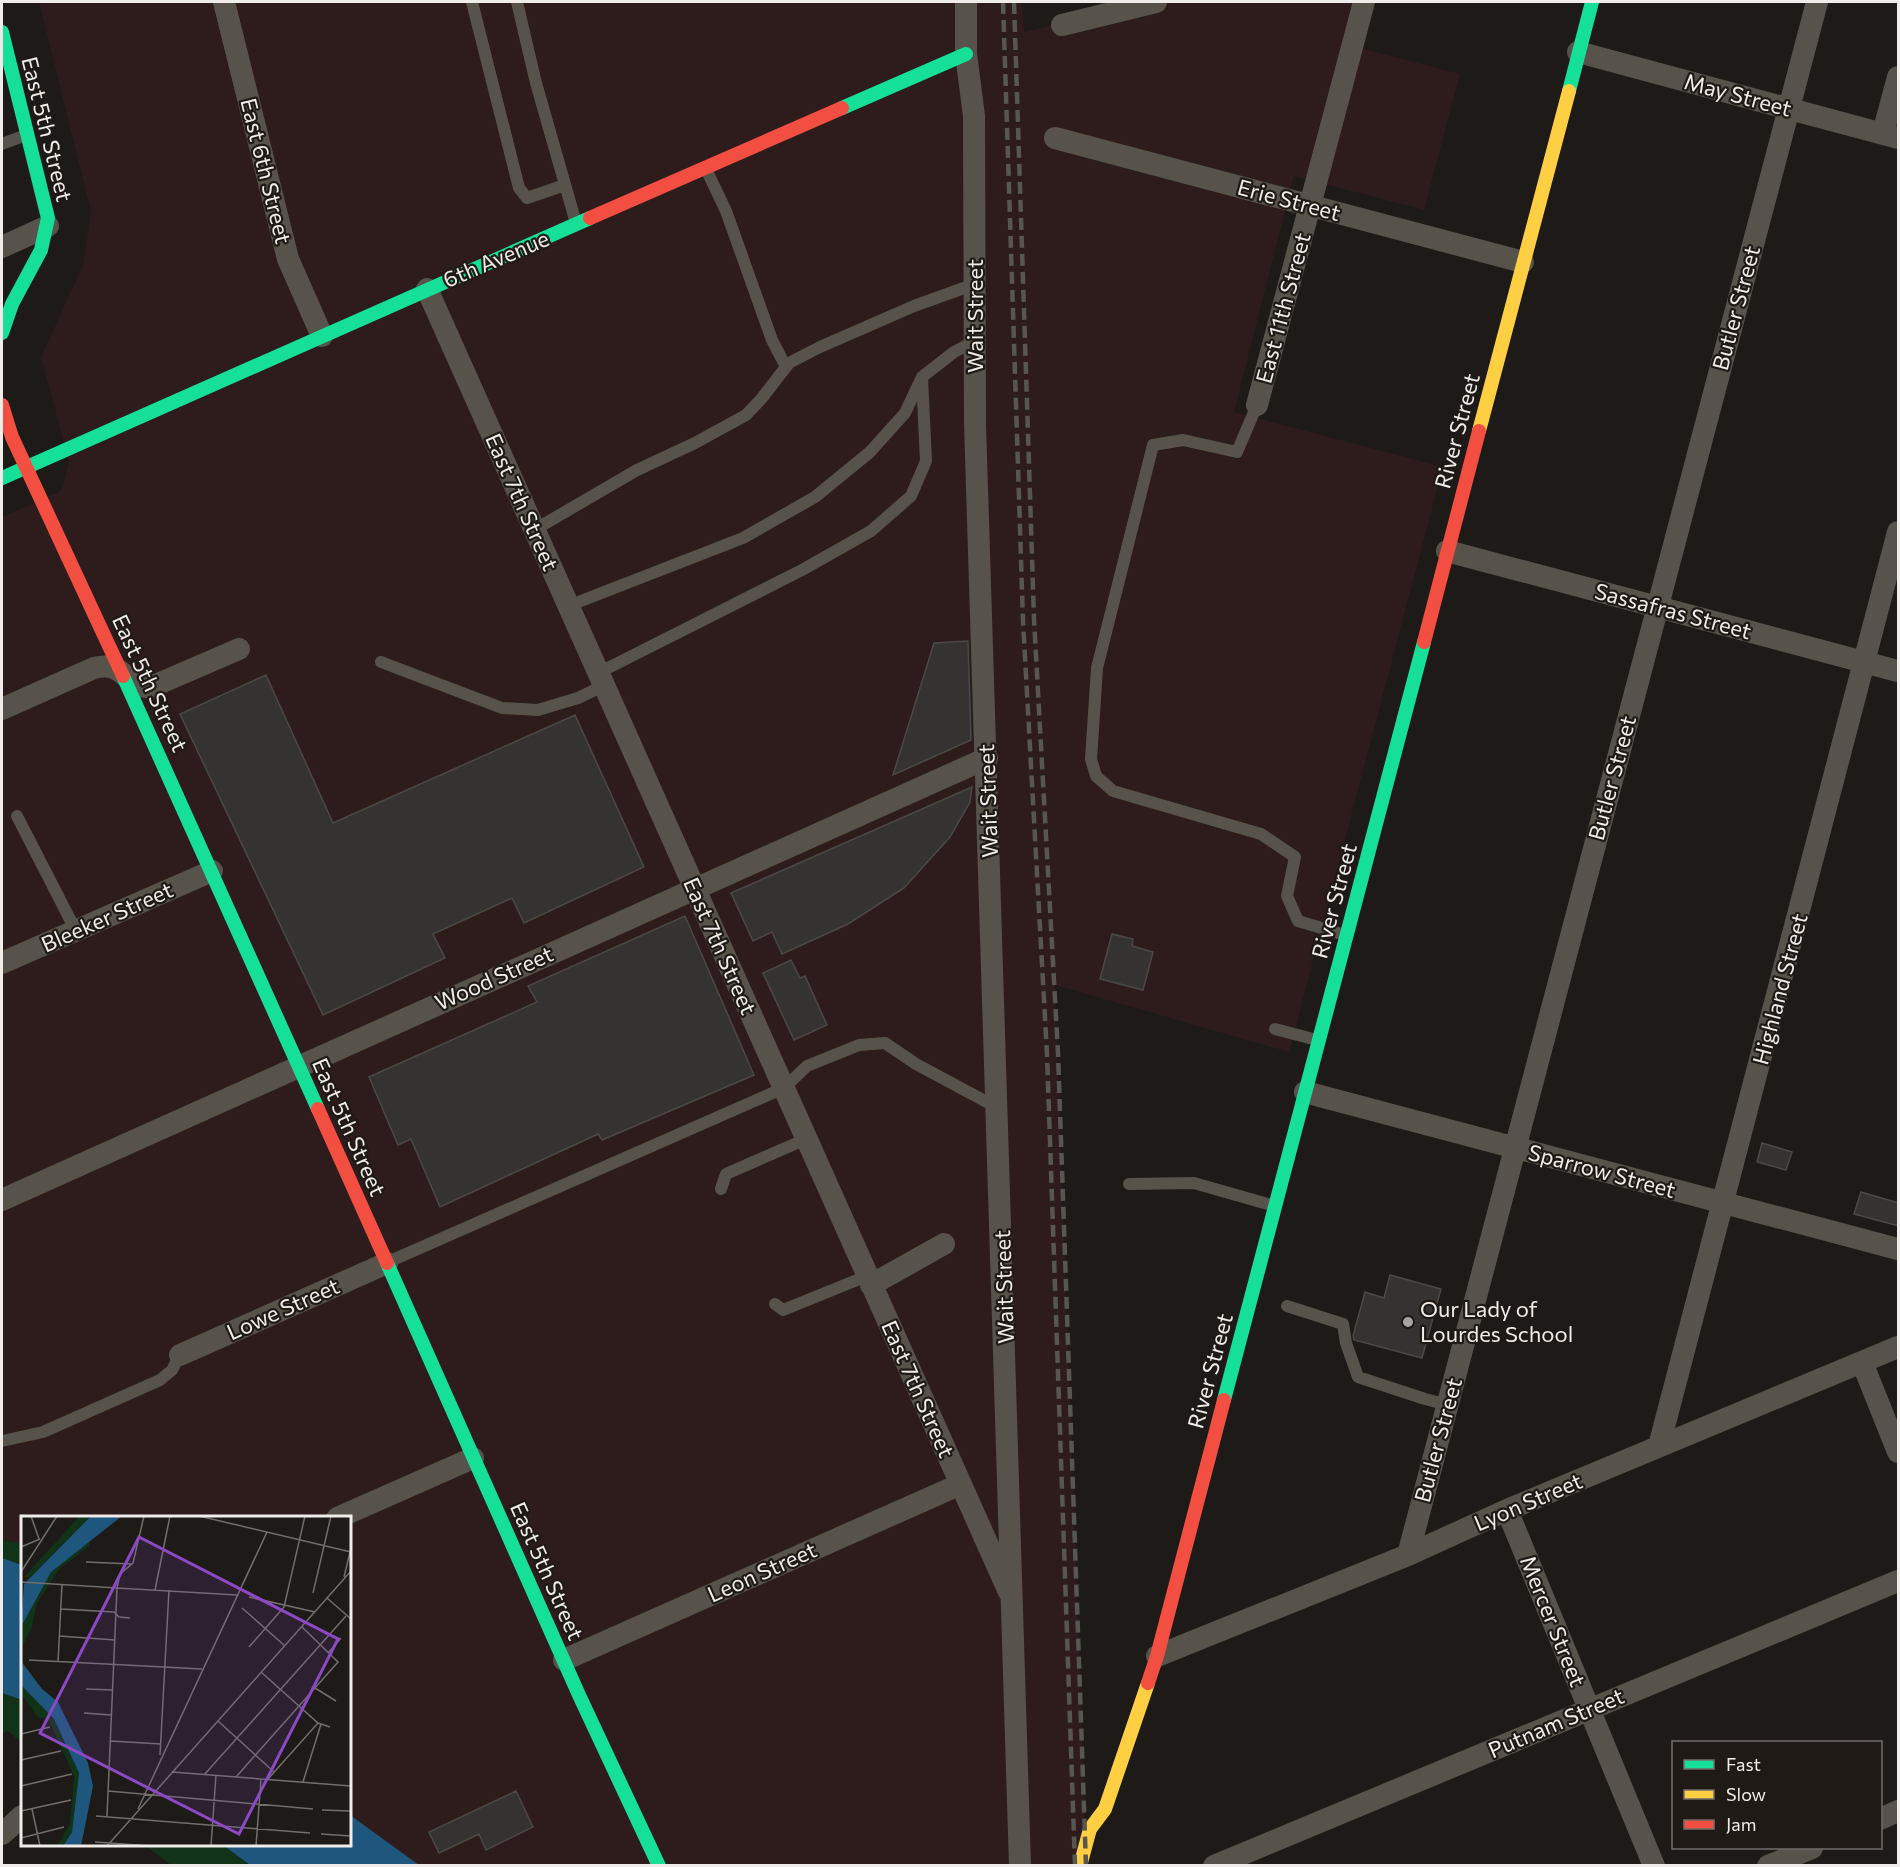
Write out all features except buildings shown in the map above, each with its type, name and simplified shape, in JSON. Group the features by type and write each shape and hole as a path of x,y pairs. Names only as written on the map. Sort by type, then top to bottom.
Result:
{"street":[{"name":"East 6th Street","path":"224,2 288,259 322,336"},
{"name":"Wait Street","path":"966,2 966,54 974,116 975,424 1013,1601"},
{"path":"1062,25 1156,2"},
{"name":"East 11th Street","path":"1257,405 1365,2"},
{"name":"River Street","path":"1080,1866 1090,1829 1105,1809 1157,1656 1592,2"},
{"name":"Butler Street","path":"1408,1555 1817,2"},
{"name":"East 5th Street","path":"2,32 48,218 45,242 39,259 9,310 2,333"},
{"name":"May Street","path":"1578,52 1891,135"},
{"name":"6th Avenue","path":"2,477 966,54"},
{"path":"1891,135 1899,77"},
{"name":"Erie Street","path":"1055,138 1523,262"},
{"path":"2,247 48,226"},
{"name":"East 7th Street","path":"427,289 1013,1601"},
{"name":"East 5th Street","path":"2,405 12,438 122,672 473,1458 659,1866"},
{"name":"Highland Street","path":"1659,1446 1899,532"},
{"name":"Sassafras Street","path":"1447,551 1899,671"},
{"path":"2,710 94,668 107,665 122,672 144,688 239,649"},
{"name":"Wood Street","path":"2,1200 987,758"},
{"name":"Bleeker Street","path":"2,963 212,871"},
{"name":"Sparrow Street","path":"1305,1092 1899,1249"},
{"path":"869,1280 944,1244"},
{"name":"Lowe Street","path":"180,1355 387,1263"},
{"name":"Lyon Street","path":"1157,1656 1408,1555 1507,1510 1899,1347"},
{"path":"1862,1362 1899,1452"},
{"path":"342,1516 473,1458"},
{"name":"Leon Street","path":"564,1660 961,1484"},
{"name":"Mercer Street","path":"1507,1510 1653,1866"},
{"name":"Putnam Street","path":"1214,1866 1899,1581"},
{"path":"1013,1601 1020,1866"},
{"name":"River Street","path":"1105,1809 1109,1832"},
{"path":"1882,1819 1899,1811"},
{"path":"2,1834 21,1817"},
{"path":"1768,1866 1810,1849"}],"lane":[{"path":"472,2 519,188 527,198 565,185"},
{"path":"517,2 536,83 576,225"},
{"path":"2,144 27,135"},
{"path":"706,168 726,211 772,340 786,367"},
{"path":"534,530 637,470 695,443 746,415 762,399 789,363 820,347 942,294 975,284"},
{"path":"568,606 743,538 815,497 870,452 905,413 922,376 954,352 975,341"},
{"path":"381,662 502,708 538,710 578,698 601,680 872,531 911,496 926,461 922,376"},
{"path":"1257,405 1237,452 1183,440 1153,445 1097,668 1091,759 1096,776 1113,791 1261,834 1295,857 1287,896 1298,921 1347,936"},
{"path":"16,816 76,931"},
{"path":"1275,1029 1319,1041"},
{"path":"387,1263 784,1088 807,1066 859,1045 885,1043 916,1064 998,1108"},
{"path":"722,1189 726,1174 806,1139"},
{"path":"1129,1184 1194,1183 1275,1206"},
{"path":"775,1304 783,1310 869,1280"},
{"path":"1287,1306 1343,1324 1346,1343 1358,1377 1425,1400 1448,1405"},
{"path":"2,1441 43,1432 160,1380 172,1370 180,1355"}],"shaded area":[{"path":"39,2 1022,2 1024,32 1154,2 1364,2 1353,46 1460,74 1424,210 1294,176 1234,412 1443,467 1289,1052 1055,985 1087,1865 419,1865 351,1816 351,1516 21,1516 21,1543 2,1540 2,517 62,490 69,461 41,357 83,265 91,212"}],"green space":[{"path":"2,1540 21,1543 21,1565 2,1558"},
{"path":"2,1693 21,1700 21,1742 8,1731 2,1733"},
{"path":"146,1846 224,1846 250,1865 171,1865"}],"water":[{"path":"2,1558 21,1565 21,1700 2,1693"},
{"path":"351,1816 419,1865 250,1865 224,1846 351,1846"}],"railway":[{"path":"1003,2 1023,621 1047,1054 1075,1866"},
{"path":"1014,2 1034,619 1058,1053 1086,1866"}],"traffic: fast":[{"path":"1569,91 1592,2"},
{"path":"2,32 48,218 41,250 12,304 2,333"},
{"path":"842,108 966,54"},
{"path":"2,478 590,218"},
{"path":"1224,1400 1424,642"},
{"path":"123,676 318,1109"},
{"path":"387,1263 579,1695 659,1866"}],"traffic: slow":[{"path":"1479,431 1569,91"},
{"path":"1080,1866 1090,1829 1105,1809 1148,1683"}],"traffic: jam":[{"path":"590,218 842,108"},
{"path":"2,405 12,437 123,676"},
{"path":"1424,642 1479,431"},
{"path":"318,1109 387,1263"},
{"path":"1148,1683 1224,1400"}],"place":[{"name":"Our Lady of Lourdes School","path":"1408,1322"}]}
